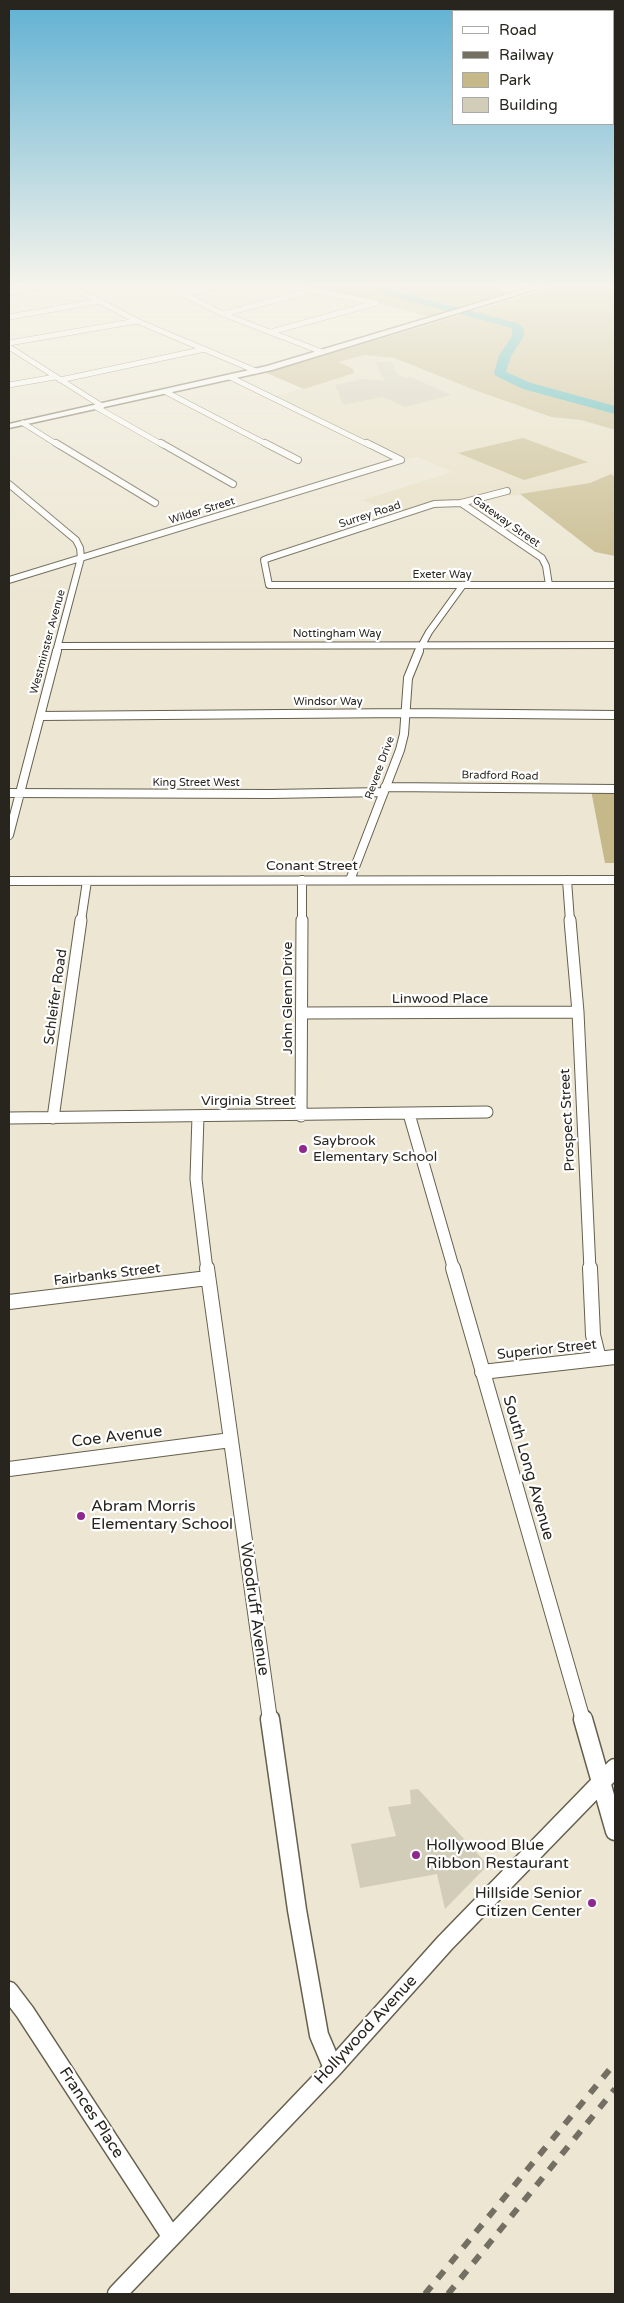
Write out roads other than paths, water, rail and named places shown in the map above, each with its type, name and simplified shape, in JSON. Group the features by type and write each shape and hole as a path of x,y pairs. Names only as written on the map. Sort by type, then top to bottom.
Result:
{"main road":[{"path":"9,426 173,390"}],"street":[{"path":"76,390 233,484"},
{"name":"Wilder Street","path":"9,580 400,460 258,390"},
{"path":"166,392 298,460"},
{"path":"23,423 155,503"},
{"path":"9,484 76,540 80,548 81,558"},
{"name":"Surrey Road","path":"269,585 264,560 269,558 434,504 446,502 461,503 507,490"},
{"name":"Gateway Street","path":"461,503 542,558 546,566 549,585"},
{"name":"Westminster Avenue","path":"9,835 81,558"},
{"name":"Exeter Way","path":"269,585 615,585"},
{"name":"Revere Drive","path":"350,880 400,750 404,734 408,678 413,663 429,632 462,585"},
{"name":"Nottingham Way","path":"59,646 615,644"},
{"name":"Windsor Way","path":"40,716 406,713 615,715"},
{"name":"Bradford Road","path":"384,789 615,789"},
{"name":"King Street West","path":"9,793 271,794 384,789"},
{"name":"John Glenn Drive","path":"301,1116 302,880"},
{"name":"Prospect Street","path":"567,880 578,1012 593,1335 599,1359"},
{"name":"Conant Street","path":"9,882 615,880"},
{"name":"Schleifer Road","path":"53,1118 87,881"},
{"name":"Linwood Place","path":"302,1013 578,1012"},
{"name":"Virginia Street","path":"9,1118 301,1116 487,1112"},
{"name":"South Long Avenue","path":"409,1114 615,1831"},
{"name":"Woodruff Avenue","path":"198,1116 196,1178 230,1440 297,1910 319,2035 333,2068"},
{"name":"Fairbanks Street","path":"9,1302 208,1278"},
{"name":"Superior Street","path":"482,1372 615,1358"},
{"name":"Coe Avenue","path":"9,1469 230,1440"},
{"name":"Hollywood Avenue","path":"117,2294 333,2068 445,1943 615,1768"},
{"name":"Frances Place","path":"9,1991 25,2012 171,2236"}],"waterway":[{"path":"543,390 615,410"}],"railway":[{"path":"425,2294 615,2063"},
{"path":"448,2294 615,2089"}],"place":[{"name":"Saybrook Elementary School","path":"303,1149"},
{"name":"Abram Morris Elementary School","path":"81,1516"},
{"name":"Hollywood Blue Ribbon Restaurant","path":"416,1855"},
{"name":"Hillside Senior Citizen Center","path":"592,1903"}]}
